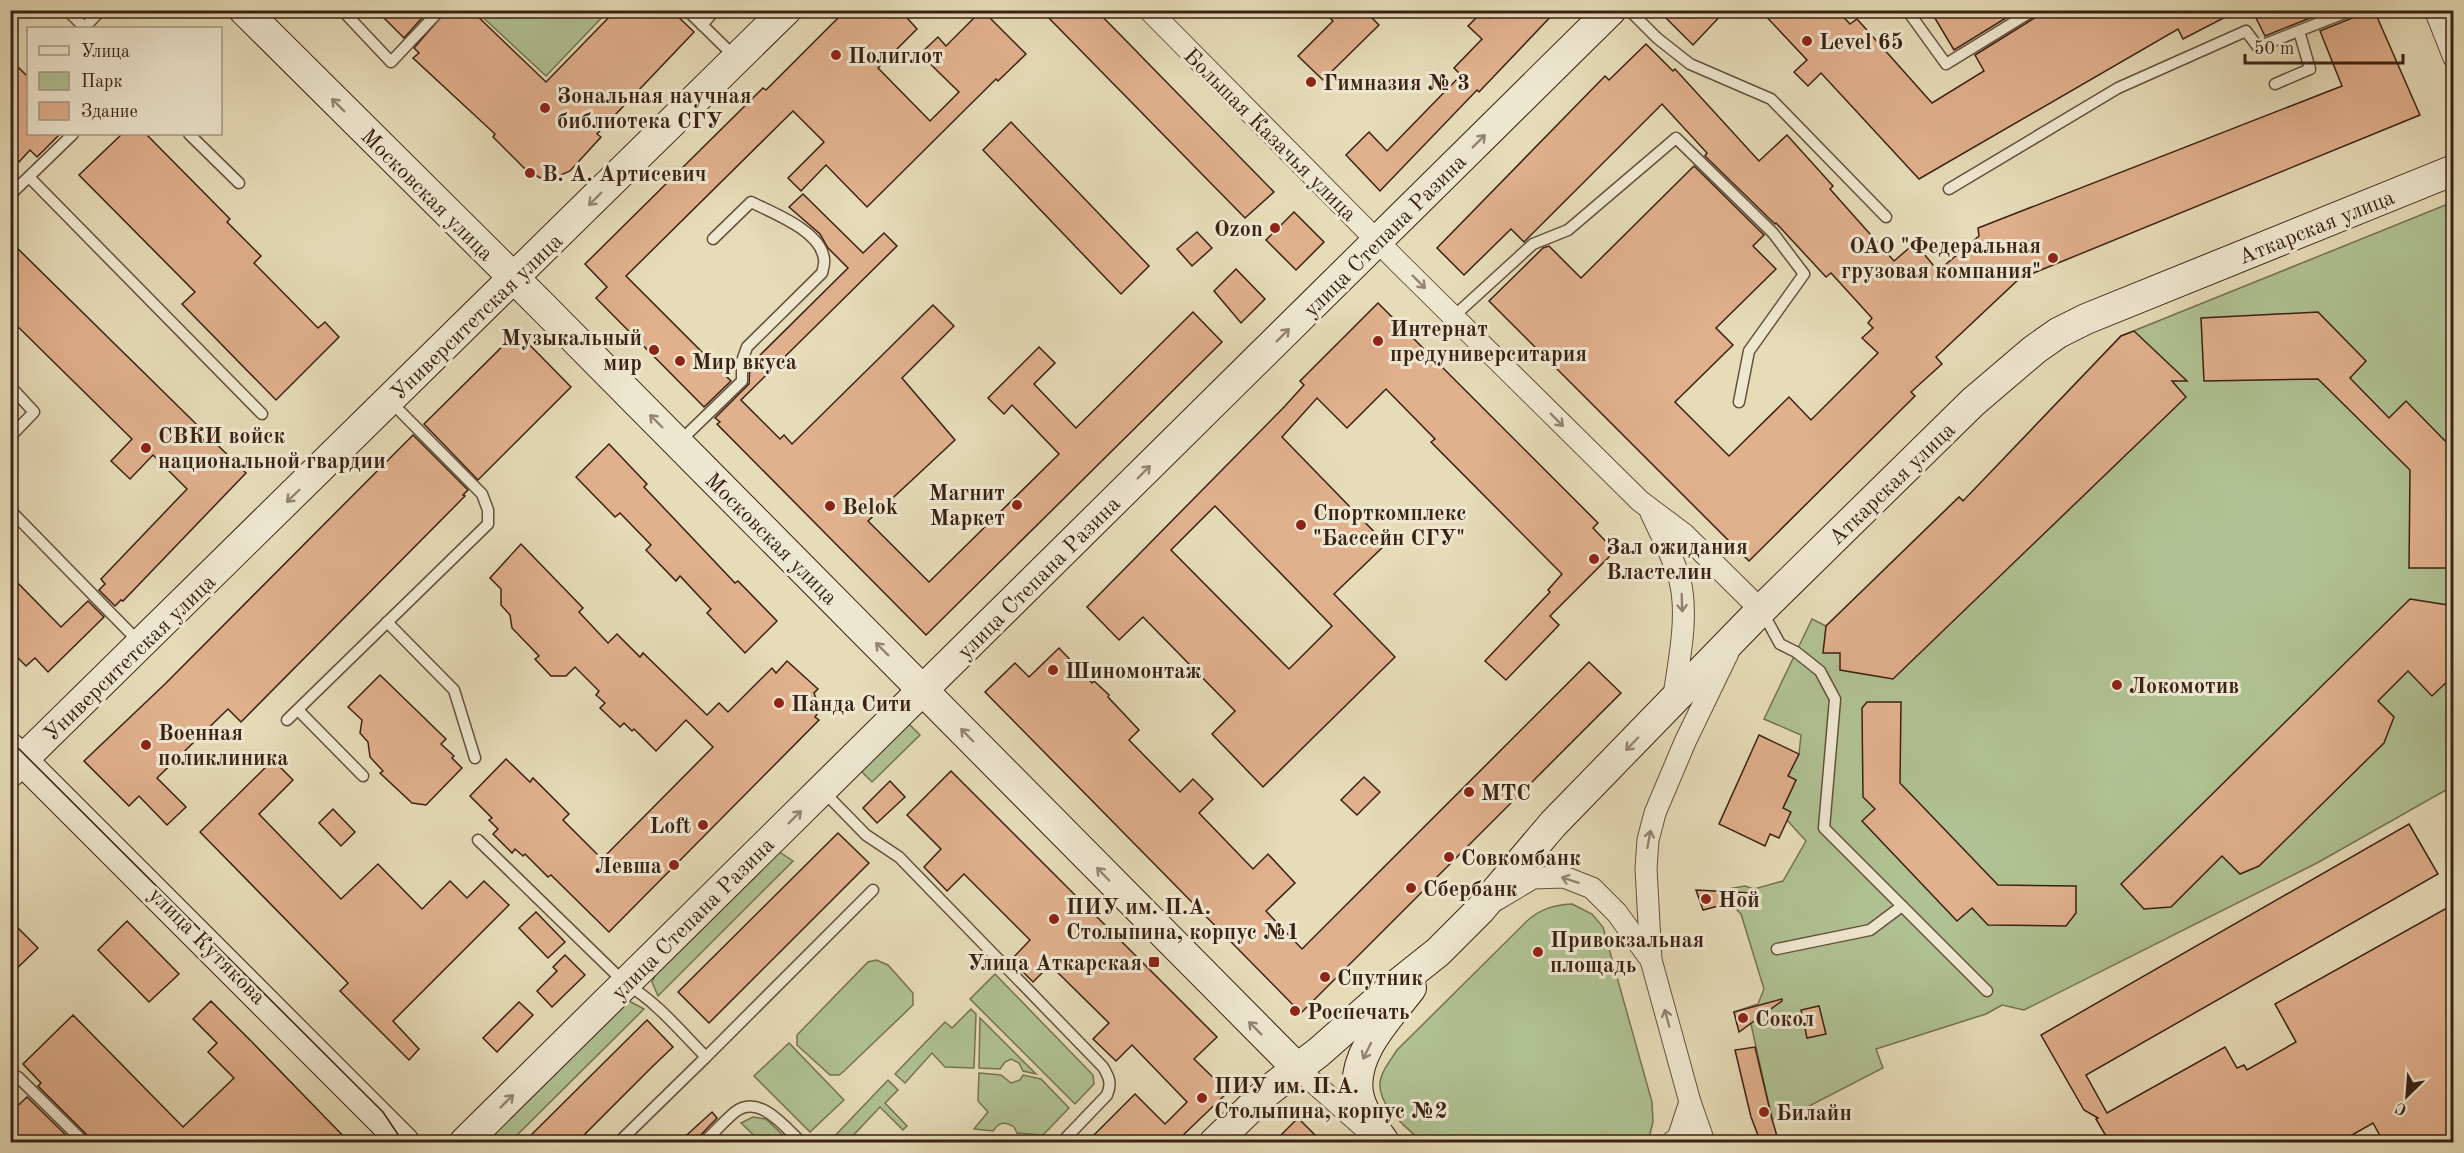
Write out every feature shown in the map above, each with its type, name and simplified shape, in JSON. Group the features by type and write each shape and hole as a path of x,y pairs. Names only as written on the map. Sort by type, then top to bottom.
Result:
{"street":[{"name":"Московская улица","path":"244,10 678,443 1297,1068"},
{"name":"Университетская улица","path":"15,760 142,644 786,10"},
{"name":"Большая Казачья улица","path":"1149,10 1454,317 1650,509 1684,534 1761,610"},
{"name":"улица Степана Разина","path":"465,1143 1611,10"},
{"path":"2435,10 2454,58"},
{"name":"Аткарская улица","path":"1215,1143 1268,1090 1438,952 1480,910 1553,824 1761,610 2001,377 2058,333 2454,170"},
{"name":"Большая Казачья улица","path":"1650,509 1680,582 1683,606 1673,702"},
{"path":"1704,1143 1690,1102 1651,960 1646,869 1648,840 1655,813 1735,639"},
{"name":"улица Кутякова","path":"15,760 404,1143"},
{"path":"1480,910 1533,878 1564,877 1592,888 1617,913 1651,960"},
{"name":"Аткарская улица","path":"1382,1143 1358,1095 1358,1074 1374,1036 1438,952"},
{"path":"1297,1068 1382,1143"},
{"path":"1672,1143 1678,1138 1690,1102"}],"lane":[{"path":"67,10 84,27"},
{"path":"86,27 101,10"},
{"path":"342,10 391,62 440,10"},
{"path":"687,10 737,59"},
{"path":"702,25 715,10"},
{"path":"1629,10 1657,38 1690,64 1771,99 1886,217"},
{"path":"1907,10 1946,64 2034,10"},
{"path":"1949,189 2118,88 2246,31 2258,47 2352,10"},
{"path":"2275,84 2310,69 2299,31"},
{"path":"10,195 72,135"},
{"path":"190,135 239,183"},
{"path":"1454,317 1533,244 1568,230 1676,138 1773,233 1804,274 1749,351 1739,402"},
{"path":"29,177 262,414"},
{"path":"678,443 742,381 742,361 747,347 822,273 824,259 818,245 800,226 751,202 713,239"},
{"path":"10,386 34,412 10,437"},
{"path":"287,720 488,524 488,510 482,494 390,401"},
{"path":"10,510 142,644"},
{"path":"1761,610 1780,644 1796,652 1820,671 1834,699 1824,828 1987,992"},
{"path":"387,622 454,690 475,758"},
{"path":"298,710 363,776"},
{"path":"822,790 866,835 899,857 1102,1067 1109,1077 1110,1087 1107,1095 1062,1143"},
{"path":"478,840 626,984 643,994 706,1057"},
{"path":"619,1143 873,890"},
{"path":"1777,949 1870,930 1902,906"},
{"path":"10,1086 18,1077 84,1143"},
{"path":"704,1143 736,1111 751,1107 770,1113 801,1143"}],"green space":[{"path":"476,11 608,11 546,76"},
{"name":"Локомотив","path":"2448,204 2454,217 2453,786 2317,863 2024,1010 2002,1005 1986,1014 1876,1049 1883,1068 1786,1118 1772,1119 1751,1024 1737,1024 1734,1012 1758,1004 1764,989 1741,914 1732,905 1720,906 1716,891 1745,886 1754,889 1783,881 1806,841 1787,820 1783,808 1796,780 1788,776 1799,754 1801,735 1764,719 1812,619 1826,626 1959,497 1964,501 2121,336"},
{"path":"908,723 920,735 872,782 860,770"},
{"path":"778,851 793,861 658,996 652,982 659,968"},
{"path":"1572,904 1592,914 1603,927 1652,1102 1653,1122 1648,1142 1422,1142 1389,1109 1381,1092 1382,1074 1397,1050 1527,921 1548,908"},
{"path":"876,960 888,965 913,993 913,1005 843,1072 839,1075 830,1075 797,1045 797,1035 868,962"},
{"path":"995,974 1093,1075 1094,1084 1075,1104 970,999"},
{"path":"629,1001 644,1009 510,1142 482,1142 623,1004"},
{"path":"971,1009 976,1014 974,1068 945,1067 932,1053 905,1083 895,1074 945,1022 952,1028"},
{"path":"980,1018 1036,1074 1023,1071 1019,1063 1011,1059 1005,1062 1000,1069 979,1068"},
{"path":"789,1043 844,1100 810,1132 754,1076"},
{"path":"979,1073 1001,1075 1011,1083 1020,1080 1023,1075 1041,1079 1069,1108 1043,1135 1017,1133 1014,1127 1005,1123 1000,1124 993,1131 974,1129 988,1112 978,1101"},
{"path":"888,1080 898,1090 885,1103 907,1126 903,1130 880,1107 847,1142 829,1142"},
{"path":"753,1117 766,1119 790,1142 761,1142 741,1123"}],"building":[{"path":"376,10 429,10 404,38"},
{"name":"Зональная научная библиотека СГУ","path":"447,10 471,10 546,82 616,10 671,10 694,32 597,134 601,137 570,171 552,179 542,179 524,168 493,137 495,134 413,58 419,53 414,48"},
{"path":"846,10 900,10 917,29 878,68 930,121 959,92 920,54 938,37 946,46 982,10 1026,54 998,81 996,79 867,207 826,165 801,191 788,178 824,142 793,111 626,276 731,381 704,407 596,298 607,287 585,264 763,88 766,90"},
{"path":"1041,10 1096,10 1274,192 1245,218"},
{"path":"1322,10 1364,10 1379,25 1323,80 1298,56 1333,21"},
{"path":"1497,10 1557,10 1380,191 1346,155 1369,132 1387,151 1461,75 1454,68 1482,39 1468,26 1483,11 1490,18"},
{"path":"1658,10 1726,10 1693,45"},
{"path":"1760,10 1837,10 1850,24 1857,19 1932,103 1984,71 1975,55 2038,16 2041,10 2239,10 2183,39 2178,29 1919,179 1821,73 1808,86 1794,72 1807,60"},
{"path":"1930,10 2019,10 1954,50"},
{"path":"2252,10 2330,10 2265,36"},
{"path":"2359,10 2374,10 2420,115 2019,279 1936,357 1942,364 1911,392 1915,396 1749,561 1489,301 1543,248 1549,246 1581,278 1694,166 1764,235 1753,246 1776,269 1716,328 1733,345 1675,402 1729,456 1789,397 1811,420 1878,353 1862,338 1873,328 1868,323 1872,318 1831,273 1826,277 1776,223 1705,156 1707,153 1662,104 1524,242 1511,229 1464,275 1437,248 1605,76 1609,80 1646,44 1673,71 1675,69 1759,161 1787,135 1833,186 1830,189 1894,261 1915,243 1938,271 1979,236 1978,228 2342,86 2320,31 2355,17"},
{"path":"10,59 27,76 27,135 59,135 37,157 30,150 19,162 10,153"},
{"path":"1011,122 1149,266 1121,294 983,150"},
{"path":"121,135 147,135 230,219 227,222 261,256 254,263 318,328 325,322 339,337 276,400 182,304 195,292 79,175"},
{"path":"803,194 863,253 884,233 897,246 741,400 780,439 784,435 792,444 933,305 954,326 902,378 955,440 868,521 929,582 1059,454 1012,405 1004,414 988,398 1039,347 1055,363 1034,384 1076,428 1193,312 1222,342 926,635 717,424 720,422 715,418 749,384 750,365 848,268 828,248 820,234 789,207"},
{"path":"1294,212 1324,242 1296,270 1266,240"},
{"path":"1197,232 1212,248 1192,266 1177,249"},
{"path":"10,241 246,473 123,601 121,600 115,606 99,590 105,584 101,579 187,489 153,455 130,479 111,461 132,439 10,319"},
{"path":"1236,269 1265,299 1241,323 1214,291"},
{"path":"1378,303 1598,523 1593,528 1615,551 1550,616 1559,625 1506,680 1485,661 1550,592 1548,590 1562,574 1431,442 1435,439 1386,389 1347,428 1317,398 1282,437 1386,544 1334,594 1395,657 1263,787 1212,734 1235,711 1143,617 1119,640 1087,607 1285,406 1304,385 1300,381","holes":["1215,506 1332,626 1289,669 1171,550"]},
{"path":"2318,312 2366,361 2350,378 2389,418 2406,401 2454,450 2454,568 2409,568 2410,470 2318,379 2204,381 2201,318"},
{"path":"2134,331 2187,381 2172,381 2186,397 1893,679 1840,670 1840,653 1823,653 1826,626 1959,497 1963,501 2121,336"},
{"path":"517,332 571,387 478,480 424,424"},
{"path":"413,435 468,490 463,495 465,496 241,722 228,709 157,778 186,807 167,825 139,796 129,806 84,761 165,684"},
{"path":"609,444 647,484 644,487 735,583 738,581 777,621 745,653 707,613 711,609 680,576 676,581 646,550 651,545 620,513 615,517 576,477"},
{"path":"521,544 583,608 579,612 608,643 617,634 640,657 643,653 707,715 719,703 728,712 772,668 776,673 787,661 818,689 814,693 820,710 815,717 819,720 609,932 551,875 548,877 525,854 523,856 515,849 512,853 493,834 498,829 489,820 492,818 470,796 506,759 530,782 533,778 569,814 563,820 602,859 713,747 686,720 656,751 634,729 632,731 624,723 620,727 600,708 605,703 596,695 599,691 575,667 566,676 551,676 535,659 539,656 512,628 510,615 501,605 501,589 490,578"},
{"path":"10,575 61,627 88,601 104,617 48,672 35,658 26,666 10,650"},
{"path":"2410,599 2454,606 2454,675 2432,696 2408,671 2378,701 2394,717 2384,743 2259,866 2240,874 2222,856 2171,907 2144,909 2121,884"},
{"path":"1059,648 1092,683 1094,681 1109,695 1108,697 1139,730 1129,740 1180,792 1193,779 1213,799 1199,813 1253,869 1268,854 1295,883 1266,911 1302,949 1589,662 1621,693 1301,1013 985,692 1015,663 1029,677"},
{"path":"380,675 446,739 441,744 454,756 452,758 462,768 426,805 412,803 380,773 383,771 370,757 368,742 360,733 362,720 348,707"},
{"path":"1867,702 1901,702 1900,783 1998,885 2076,886 2076,913 2066,926 1988,925 1972,908 1957,921 1862,821 1875,809 1863,797 1862,708"},
{"path":"1759,735 1799,754 1788,776 1796,780 1783,808 1791,812 1779,838 1770,834 1765,846 1719,824"},
{"path":"273,760 293,780 259,814 341,899 378,864 422,909 450,881 467,898 484,881 509,905 393,1021 419,1049 409,1060 340,991 348,983 200,832"},
{"name":"ПИУ им. П.А. Столыпина, корпус №1","path":"951,771 1217,1037 1194,1059 1228,1092 1179,1139 1182,1143 1086,1143 1135,1094 1165,1124 1187,1102 1132,1045 1116,1061 1093,1039 1109,1023 1050,965 1033,982 1011,960 1030,940 964,874 947,891 924,867 941,849 907,815"},
{"path":"1364,777 1380,792 1357,815 1341,800"},
{"path":"890,781 905,797 877,823 863,808"},
{"path":"333,809 355,832 341,846 319,823"},
{"path":"2409,824 2438,874 2086,1075 2107,1113 2225,1047 2237,1068 2244,1065 2247,1070 2296,1042 2275,1004 2454,904 2454,1143 2384,1143 2373,1123 2338,1143 2110,1143 2096,1119 2098,1118 2084,1110 2041,1035"},
{"path":"838,833 869,863 709,1023 678,992"},
{"path":"1696,890 1752,893 1753,897 1703,910"},
{"path":"536,912 565,942 548,958 519,928"},
{"path":"10,920 38,948 10,975"},
{"path":"127,921 179,974 149,1002 98,950"},
{"path":"565,955 585,975 552,1007 537,991 557,971 553,967"},
{"path":"1782,999 1782,1001 1739,1032 1734,1012"},
{"path":"211,1001 350,1143 91,1143 89,1137 38,1086 41,1083 23,1064 73,1015 183,1127 234,1078 208,1052 217,1043 193,1019"},
{"path":"519,1002 533,1015 497,1052 483,1038"},
{"path":"1819,1006 1826,1034 1807,1038 1801,1010"},
{"path":"647,1020 673,1047 576,1143 523,1143"},
{"path":"1755,1047 1779,1143 1761,1143 1751,1117 1735,1050"},
{"path":"27,1097 74,1143 10,1143 10,1113"},
{"path":"712,1112 717,1118 699,1137 697,1143 678,1143"},
{"path":"1298,1118 1323,1143 1273,1143"}],"tram line":[{"path":"10,740 383,1112 403,1142"}],"place":[{"name":"Level 65","path":"1807,41"},
{"name":"Полиглот","path":"836,55"},
{"name":"Гимназия № 3","path":"1311,82"},
{"name":"Зональная научная библиотека СГУ","path":"545,108"},
{"name":"В. А. Артисевич","path":"530,173"},
{"name":"Ozon","path":"1275,228"},
{"name":"ОАО \"Федеральная грузовая компания\"","path":"2053,258"},
{"name":"Интернат предуниверситария","path":"1378,341"},
{"name":"Музыкальный мир","path":"654,350"},
{"name":"Мир вкуса","path":"680,361"},
{"name":"СВКИ войск национальной гвардии","path":"146,448"},
{"name":"Магнит Маркет","path":"1017,505"},
{"name":"Belok","path":"830,506"},
{"name":"Спорткомплекс \"Бассейн СГУ\"","path":"1301,525"},
{"name":"Зал ожидания Властелин","path":"1594,559"},
{"name":"Шиномонтаж","path":"1053,670"},
{"name":"Локомотив","path":"2117,685"},
{"name":"Панда Сити","path":"779,703"},
{"name":"Военная поликлиника","path":"146,745"},
{"name":"МТС","path":"1469,792"},
{"name":"Loft","path":"703,825"},
{"name":"Совкомбанк","path":"1449,857"},
{"name":"Левша","path":"674,865"},
{"name":"Сбербанк","path":"1411,888"},
{"name":"Ной","path":"1706,899"},
{"name":"ПИУ им. П.А. Столыпина, корпус №1","path":"1054,919"},
{"name":"Привокзальная площадь","path":"1538,952"},
{"name":"Улица Аткарская","path":"1154,962"},
{"name":"Спутник","path":"1325,977"},
{"name":"Роспечать","path":"1295,1011"},
{"name":"Сокол","path":"1743,1018"},
{"name":"ПИУ им. П.А. Столыпина, корпус №2","path":"1202,1098"},
{"name":"Билайн","path":"1764,1112"}]}
